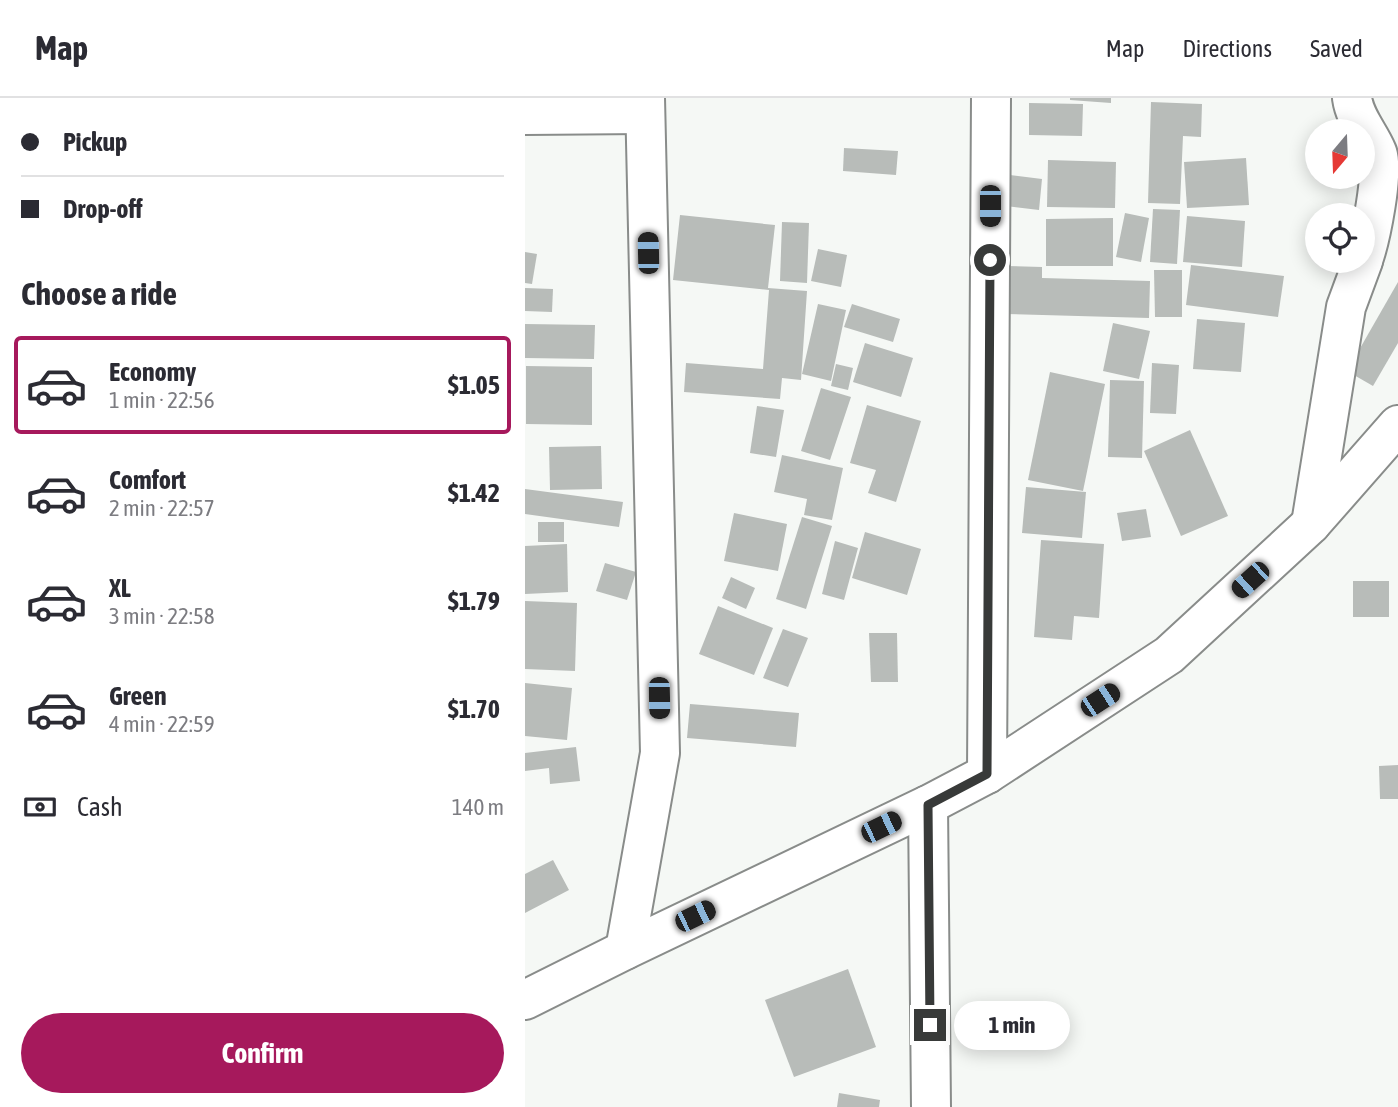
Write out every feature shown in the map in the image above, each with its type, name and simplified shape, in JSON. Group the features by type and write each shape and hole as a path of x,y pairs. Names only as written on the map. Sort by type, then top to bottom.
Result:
{"street":[{"path":"987,774 991,98"},
{"path":"1352,98 1355,112 1379,156 1375,210"},
{"path":"525,116 645,106 660,753 625,950"},
{"path":"1311,524 1346,307 1359,273"},
{"path":"525,1000 987,774 1169,655 1311,524 1398,425"},
{"path":"928,805 931,1107"}],"building":[{"path":"1111,98 1111,103 1070,100"},
{"path":"1151,102 1202,104 1201,137 1183,136 1180,204 1148,203"},
{"path":"1029,103 1083,104 1082,136 1029,135"},
{"path":"844,148 898,151 896,175 843,171"},
{"path":"1246,158 1249,205 1187,208 1184,162"},
{"path":"1048,160 1116,162 1115,208 1047,207"},
{"path":"1010,175 1042,179 1039,210 1006,206"},
{"path":"1153,209 1180,210 1177,264 1150,262"},
{"path":"1125,213 1149,218 1141,262 1116,257"},
{"path":"680,215 775,225 768,288 807,291 801,380 782,378 780,399 684,392 686,363 763,369 769,290 673,280"},
{"path":"1187,216 1245,221 1242,267 1183,262"},
{"path":"1113,218 1113,266 1046,266 1046,219"},
{"path":"782,222 809,223 807,283 780,281"},
{"path":"818,249 847,255 841,287 811,281"},
{"path":"525,252 537,254 532,284 525,283"},
{"path":"1191,265 1284,276 1278,317 1186,305"},
{"path":"1006,266 1042,267 1042,278 1150,281 1149,318 1005,314"},
{"path":"1154,270 1182,270 1182,317 1155,317"},
{"path":"1398,282 1398,343 1373,386 1347,371"},
{"path":"525,288 553,289 552,312 525,311"},
{"path":"818,304 846,310 831,381 802,374"},
{"path":"852,304 900,319 893,342 844,327"},
{"path":"1197,319 1245,323 1241,372 1193,369"},
{"path":"1113,323 1150,331 1139,379 1103,371"},
{"path":"525,324 595,325 594,359 525,358"},
{"path":"865,343 913,358 901,397 853,382"},
{"path":"1152,363 1179,365 1176,414 1150,413"},
{"path":"836,364 853,368 848,390 831,386"},
{"path":"526,366 592,367 592,425 526,424"},
{"path":"1050,372 1105,384 1083,491 1028,480"},
{"path":"1110,380 1144,381 1142,458 1108,457"},
{"path":"821,388 851,397 830,460 801,451"},
{"path":"867,405 921,421 896,502 868,493 876,470 850,463"},
{"path":"757,406 784,410 776,457 750,453"},
{"path":"1190,430 1228,516 1181,536 1144,451"},
{"path":"601,446 602,489 550,490 549,447"},
{"path":"782,455 843,468 832,520 804,515 807,499 774,492"},
{"path":"1026,487 1086,492 1082,538 1022,533"},
{"path":"525,489 623,502 619,527 525,514"},
{"path":"1146,509 1151,537 1122,541 1117,513"},
{"path":"734,513 787,524 778,571 724,561"},
{"path":"802,517 832,526 806,609 776,599"},
{"path":"538,522 564,522 564,542 538,542"},
{"path":"865,532 921,549 907,595 852,578"},
{"path":"1041,540 1104,544 1099,618 1074,616 1072,640 1034,637"},
{"path":"835,541 858,548 844,600 822,594"},
{"path":"567,544 568,592 525,594 525,546"},
{"path":"605,563 636,572 627,600 596,591"},
{"path":"731,577 755,588 746,609 722,598"},
{"path":"1353,581 1389,581 1389,617 1353,617"},
{"path":"525,601 577,603 575,671 525,669"},
{"path":"718,606 773,628 754,675 699,654"},
{"path":"783,629 808,638 788,687 763,678"},
{"path":"869,633 897,633 898,682 871,682"},
{"path":"525,683 572,688 567,740 525,736"},
{"path":"690,704 799,713 796,747 687,738"},
{"path":"576,747 580,781 550,784 549,768 525,771 525,753"},
{"path":"1398,765 1398,799 1380,799 1379,766"},
{"path":"553,860 569,890 525,913 525,874"},
{"path":"848,969 876,1047 794,1077 765,1000"},
{"path":"839,1093 880,1100 879,1107 837,1107"}],"route":[{"path":"930,1025 928,805 987,774 990,260"}]}
